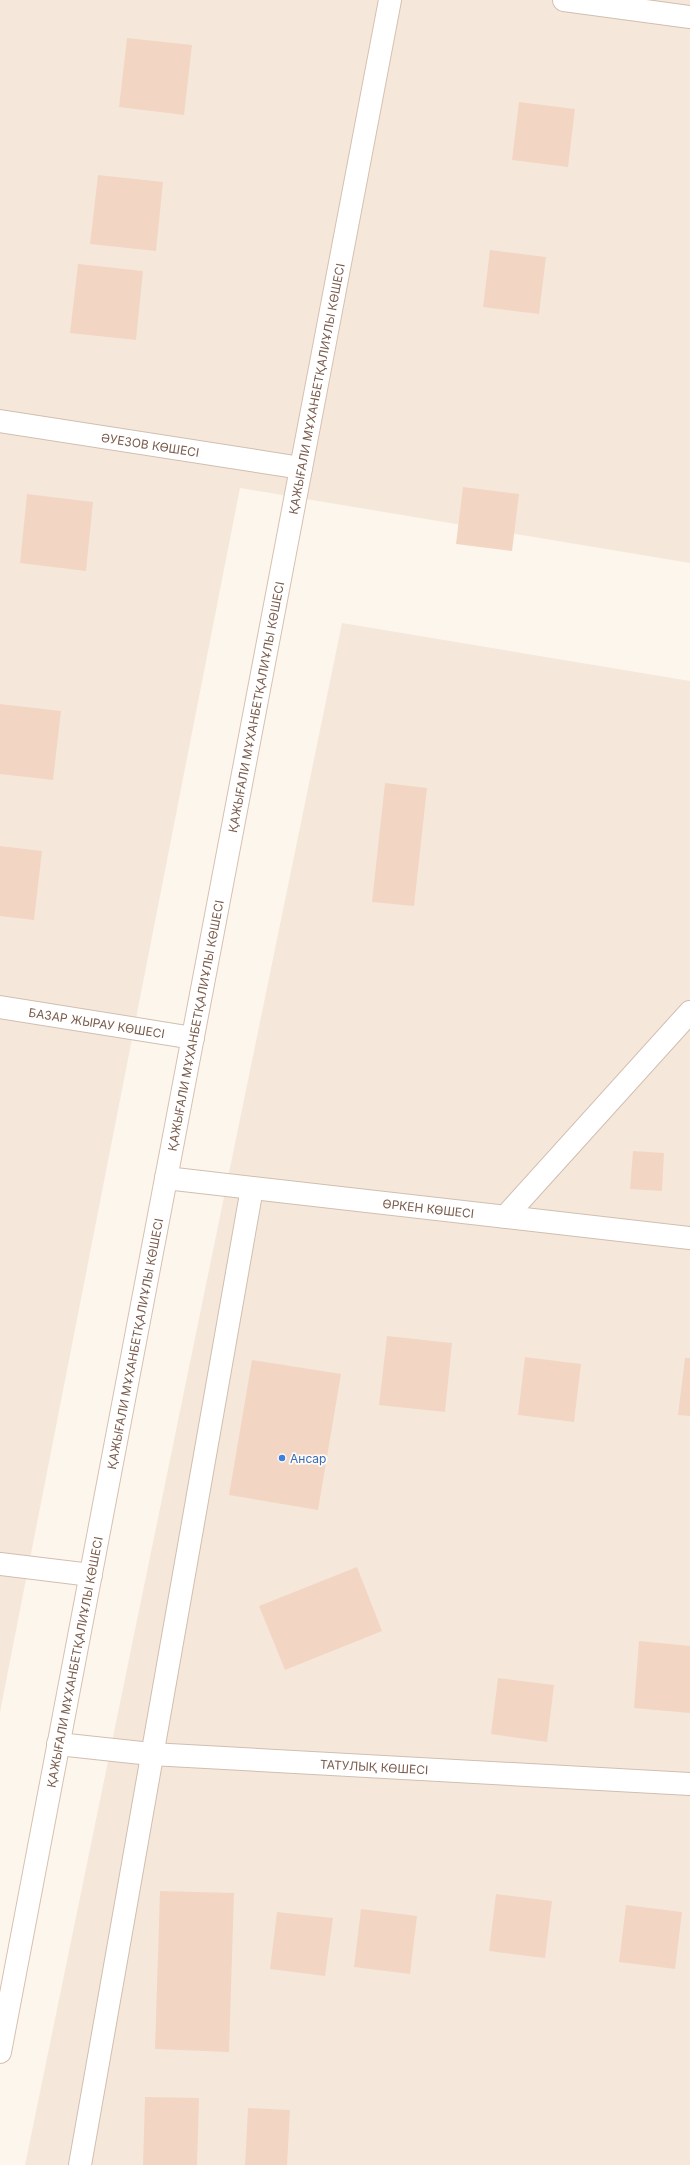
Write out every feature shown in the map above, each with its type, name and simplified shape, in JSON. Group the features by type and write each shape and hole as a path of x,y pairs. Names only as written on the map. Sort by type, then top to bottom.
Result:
{"street":[{"name":"ҚАЖЫҒАЛИ МҰХАНБЕТҚАЛИҰЛЫ КӨШЕСІ","path":"0,2052 390,0"},
{"path":"564,0 690,17"},
{"name":"ӘУЕЗОВ КӨШЕСІ","path":"0,421 301,468"},
{"name":"БАЗАР ЖЫРАУ КӨШЕСІ","path":"0,1007 193,1038"},
{"path":"505,1217 690,1012"},
{"name":"ӨРКЕН КӨШЕСІ","path":"166,1178 690,1238"},
{"path":"80,2165 151,1754 252,1188"},
{"path":"0,1564 91,1575"},
{"name":"ТАТУЛЫҚ КӨШЕСІ","path":"58,1744 151,1754 690,1784"}],"shaded area":[{"path":"0,0 690,0 690,563 240,488 0,1712"},
{"path":"342,623 690,681 690,2165 25,2165"}],"building":[{"path":"127,38 192,45 184,115 119,107"},
{"path":"519,102 575,109 568,167 512,160"},
{"path":"98,175 163,182 156,251 90,244"},
{"path":"490,250 546,257 539,314 483,307"},
{"path":"78,264 143,271 136,340 70,333"},
{"path":"463,487 519,494 512,551 456,544"},
{"path":"27,494 93,502 86,571 20,563"},
{"path":"0,704 61,711 53,780 0,774"},
{"path":"385,783 427,788 414,906 372,902"},
{"path":"0,846 42,851 34,920 0,916"},
{"path":"633,1151 664,1153 662,1191 630,1189"},
{"path":"387,1336 452,1343 445,1412 379,1405"},
{"path":"525,1357 581,1364 574,1422 518,1415"},
{"path":"685,1358 690,1358 690,1416 678,1415"},
{"path":"252,1360 341,1374 318,1510 229,1495"},
{"path":"357,1567 382,1631 285,1670 259,1606"},
{"path":"639,1641 690,1646 690,1713 634,1708"},
{"path":"498,1678 554,1685 547,1742 491,1734"},
{"path":"160,1891 234,1893 229,2052 155,2049"},
{"path":"496,1894 552,1901 545,1958 489,1951"},
{"path":"626,1905 682,1912 675,1969 619,1962"},
{"path":"361,1909 417,1916 410,1974 354,1967"},
{"path":"277,1912 333,1918 325,1976 270,1969"},
{"path":"145,2097 199,2098 197,2165 143,2165"},
{"path":"248,2108 290,2110 287,2165 245,2165"}],"place":[{"name":"Ансар","path":"282,1458"}]}
